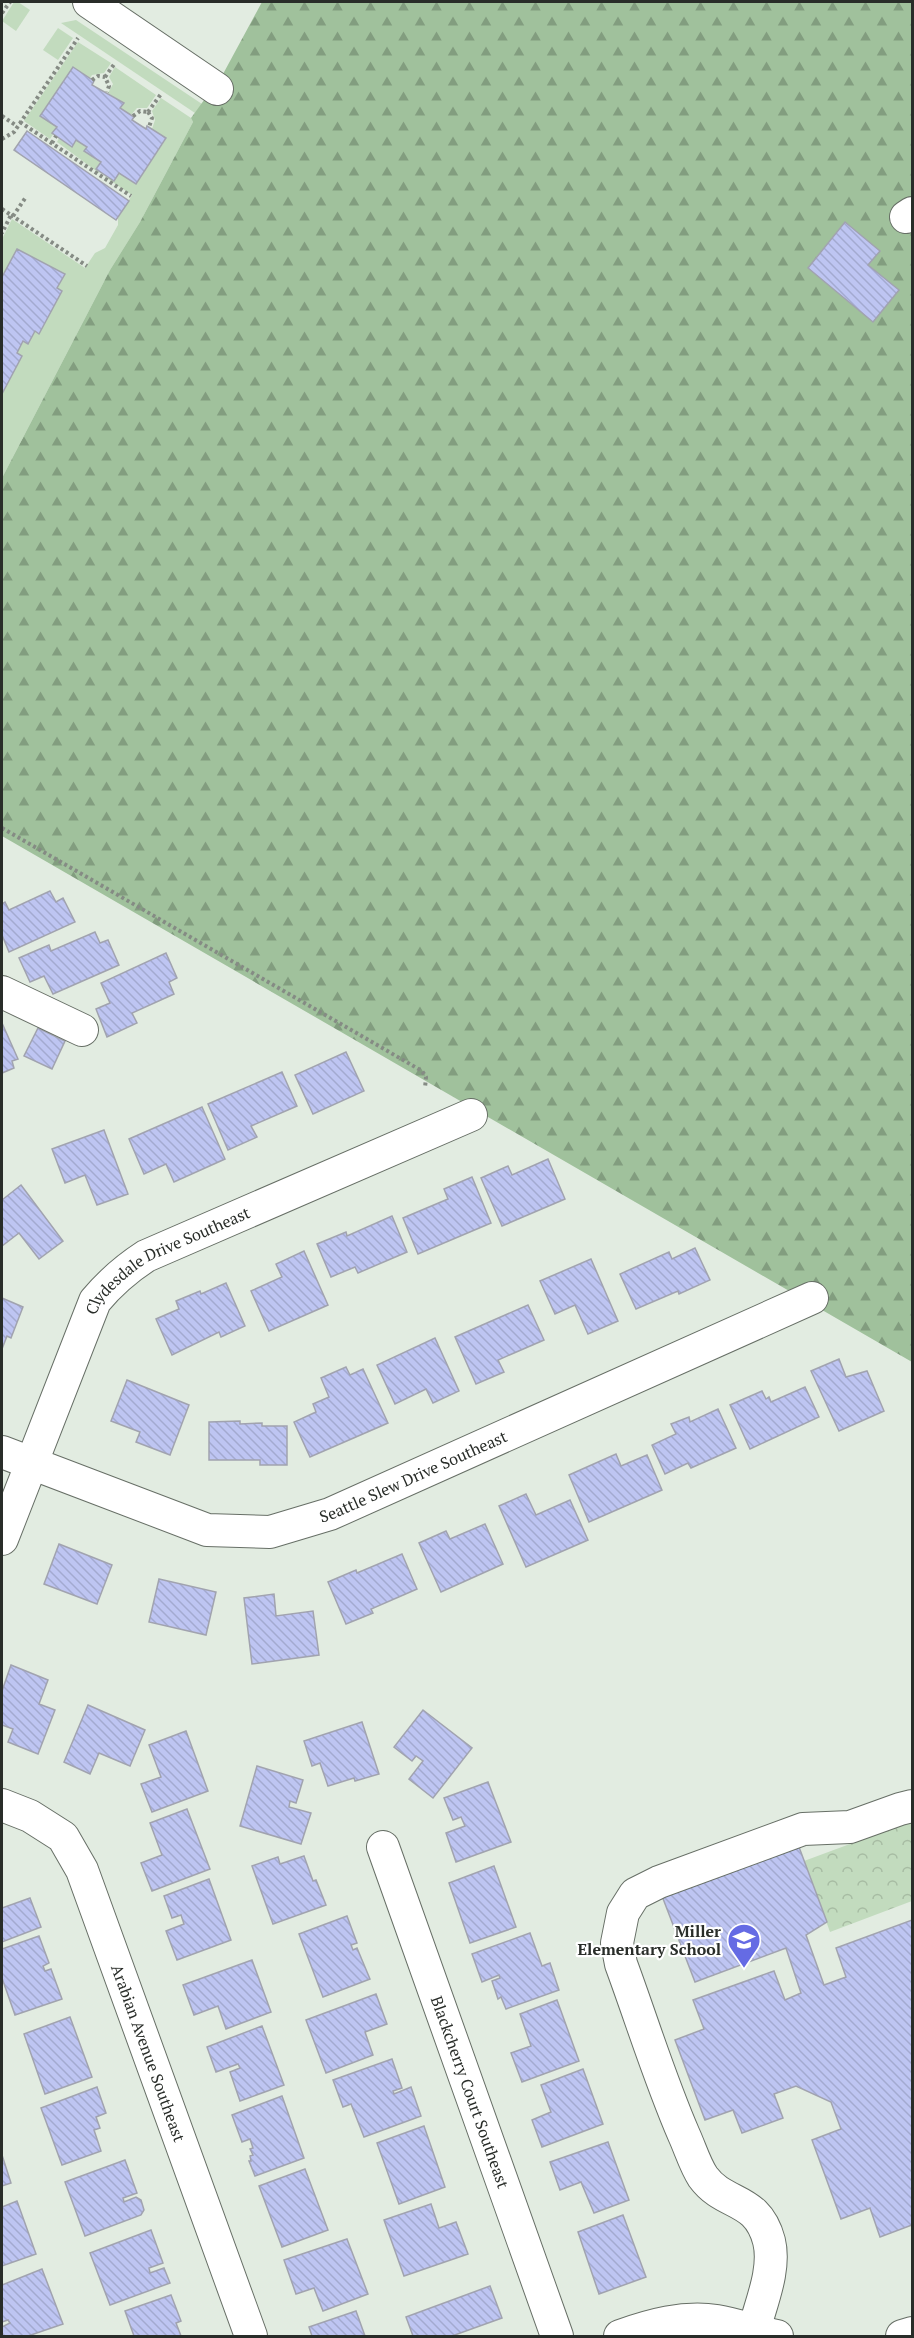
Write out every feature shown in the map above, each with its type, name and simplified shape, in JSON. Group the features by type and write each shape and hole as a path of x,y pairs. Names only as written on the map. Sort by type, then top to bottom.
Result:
{"street":[{"path":"89,2 217,89"},
{"path":"2,992 82,1030"},
{"name":"Clydesdale Drive Southeast","path":"2,1539 95,1301 106,1287 126,1269 146,1256 471,1115"},
{"name":"Seattle Slew Drive Southeast","path":"2,1452 207,1530 270,1532 330,1514 812,1298"},
{"name":"Arabian Avenue Southeast","path":"2,1805 30,1816 63,1837 81,1870 251,2337"},
{"path":"620,2337 646,2327 674,2321 716,2321 767,2335 770,2267 769,2243 762,2220 741,2202 718,2192 702,2176 681,2127 621,1964 617,1943 623,1913 635,1894 659,1882 803,1829 850,1827 912,1806"},
{"name":"Blackcherry Court Southeast","path":"383,1847 557,2337"},
{"path":"902,2337 912,2333"}],"path":[{"path":"2,13 10,2"},
{"path":"2,139 14,132 78,38"},
{"path":"105,77 115,63"},
{"path":"92,80 98,76 105,77"},
{"path":"105,77 109,84 107,92"},
{"path":"148,112 161,94"},
{"path":"133,116 140,111 148,112 152,118 149,127"},
{"path":"2,116 52,143 131,196"},
{"path":"52,143 56,136"},
{"path":"2,233 26,197"},
{"path":"2,209 87,266"},
{"path":"2,828 422,1071 426,1077 425,1088"}],"green space":[{"path":"14,2 30,10 16,31 2,21"},
{"path":"262,2 912,2 912,1362 2,836 2,478 110,270 140,222 193,122 191,118 223,74"},
{"path":"76,20 202,104 195,113 61,23"},
{"path":"58,28 73,38 58,60 43,50"},
{"path":"78,42 111,63 104,73 92,75 50,139 24,121"},
{"path":"115,67 156,95 147,108 137,108 131,115 120,108 123,103 108,93 113,84 109,77"},
{"path":"161,98 191,118 193,122 140,222 110,270 2,478 2,394 21,356 17,353 23,342 28,344 35,331 39,333 62,291 57,288 64,275 17,249 2,277 2,239 12,219 85,268 95,253 105,248 118,225 118,218 132,195 105,177 106,175 114,180 119,173 136,184 166,139 152,129 155,120 152,111"},
{"path":"59,138 72,147 76,140 87,147 85,150 101,162 96,168 100,171 99,173 57,142"},
{"path":"912,1821 912,1901 830,1932 804,1861"}],"building":[{"path":"73,67 94,81 92,85 124,103 120,108 134,117 132,120 166,138 136,184 119,173 114,181 96,169 101,162 84,151 87,147 76,140 72,147 52,133 57,127 40,116"},
{"path":"27,131 129,201 116,220 14,150"},
{"path":"845,222 880,251 868,265 899,290 873,322 808,268"},
{"path":"17,249 65,274 57,288 62,291 39,334 35,331 28,344 23,341 17,353 22,356 2,394 2,277"},
{"path":"50,891 56,902 63,898 75,922 9,952 2,935 2,904 5,902 9,910"},
{"path":"95,932 100,943 108,940 119,965 53,994 44,976 30,982 19,958 49,945 51,951"},
{"path":"166,953 177,978 169,982 174,994 132,1013 137,1023 107,1037 96,1009 110,1003 101,983"},
{"path":"2,1023 18,1059 12,1061 14,1068 2,1073"},
{"path":"38,1028 65,1041 52,1069 24,1056"},
{"path":"346,1052 364,1091 313,1114 295,1075"},
{"path":"282,1072 297,1106 251,1126 257,1137 228,1150 208,1104"},
{"path":"202,1107 225,1159 174,1182 166,1164 144,1174 129,1139"},
{"path":"104,1130 128,1194 97,1205 85,1175 65,1183 52,1149"},
{"path":"548,1159 565,1199 502,1226 481,1178 508,1166 512,1175"},
{"path":"472,1177 491,1223 418,1254 403,1218 448,1199 444,1189"},
{"path":"21,1185 63,1241 39,1259 19,1233 2,1246 2,1200"},
{"path":"392,1216 407,1252 358,1273 355,1267 331,1277 317,1244 346,1232 347,1236"},
{"path":"695,1248 710,1280 636,1309 620,1274 669,1252 672,1259"},
{"path":"304,1251 328,1305 269,1331 251,1291 282,1277 276,1264"},
{"path":"591,1259 618,1321 588,1334 575,1305 555,1314 540,1281"},
{"path":"226,1283 245,1326 221,1337 219,1332 172,1355 156,1319 179,1309 176,1301 200,1291 201,1294"},
{"path":"2,1298 23,1307 11,1338 7,1336 2,1349"},
{"path":"528,1305 544,1340 498,1360 504,1372 476,1384 455,1337"},
{"path":"435,1338 459,1391 433,1403 426,1389 395,1404 377,1365"},
{"path":"839,1359 846,1377 867,1371 884,1411 839,1431 811,1371"},
{"path":"346,1367 350,1375 363,1369 388,1423 310,1457 294,1422 316,1412 313,1404 329,1397 321,1378"},
{"path":"127,1380 189,1405 170,1455 136,1442 140,1432 111,1421"},
{"path":"805,1387 819,1417 750,1449 730,1405 762,1391 766,1399 769,1397 771,1402"},
{"path":"718,1409 736,1448 691,1468 688,1463 665,1474 652,1445 676,1434 671,1424 689,1417 690,1422"},
{"path":"240,1421 240,1424 262,1423 262,1426 287,1426 287,1465 260,1465 260,1460 209,1460 209,1422"},
{"path":"616,1454 621,1466 647,1455 662,1490 589,1522 569,1475"},
{"path":"526,1494 536,1515 570,1500 588,1540 526,1567 499,1506"},
{"path":"485,1524 503,1564 441,1592 419,1543 446,1531 450,1539"},
{"path":"59,1544 112,1565 97,1604 44,1584"},
{"path":"402,1554 417,1589 371,1609 373,1613 346,1624 328,1582 356,1570 357,1573"},
{"path":"159,1579 216,1592 206,1635 149,1622"},
{"path":"274,1594 276,1616 313,1611 319,1655 252,1664 244,1598"},
{"path":"11,1665 48,1680 39,1704 55,1710 38,1754 8,1742 13,1729 2,1725 2,1691"},
{"path":"88,1705 145,1730 130,1766 99,1753 90,1774 64,1762"},
{"path":"423,1710 472,1748 433,1798 409,1779 423,1761 416,1756 412,1761 394,1747"},
{"path":"362,1722 379,1774 355,1781 354,1778 328,1786 320,1763 312,1766 304,1741"},
{"path":"186,1731 208,1791 152,1812 141,1784 161,1777 149,1745"},
{"path":"257,1766 303,1780 296,1803 290,1801 289,1807 311,1813 301,1844 240,1826"},
{"path":"488,1782 511,1842 456,1862 446,1833 465,1826 461,1817 453,1820 444,1798"},
{"path":"187,1809 210,1869 152,1891 141,1863 162,1855 150,1823"},
{"path":"799,1847 827,1922 806,1935 824,1985 846,1977 836,1948 912,1920 912,2225 880,2237 870,2208 841,2219 812,2140 841,2129 831,2102 796,2086 774,2094 783,2118 742,2133 733,2110 705,2120 675,2040 704,2029 693,2000 774,1971 785,2000 801,1993 786,1948 695,1982 662,1896"},
{"path":"304,1856 313,1881 316,1880 326,1905 273,1924 252,1866 278,1857 280,1864"},
{"path":"494,1866 516,1927 470,1943 449,1883"},
{"path":"209,1879 231,1940 177,1960 166,1931 184,1924 181,1915 172,1918 164,1896"},
{"path":"30,1898 41,1927 2,1942 2,1908"},
{"path":"347,1916 357,1943 351,1945 353,1950 357,1948 370,1979 323,1997 299,1934"},
{"path":"530,1933 542,1966 550,1963 559,1990 506,2009 501,1997 498,1999 492,1981 500,1978 499,1975 482,1982 472,1954"},
{"path":"39,1936 49,1963 43,1966 45,1971 51,1969 62,1999 15,2015 2,1978 2,1949"},
{"path":"252,1960 271,2012 226,2029 218,2006 194,2015 183,1985"},
{"path":"376,1994 387,2024 365,2032 373,2055 326,2073 306,2020"},
{"path":"557,2000 579,2061 522,2082 511,2053 531,2046 520,2014"},
{"path":"70,2017 92,2077 45,2094 24,2034"},
{"path":"262,2026 284,2085 240,2101 230,2072 240,2068 238,2064 216,2072 207,2047"},
{"path":"392,2059 402,2088 393,2091 394,2094 411,2087 421,2116 364,2137 351,2104 343,2107 333,2080"},
{"path":"583,2069 603,2124 542,2147 532,2120 551,2112 541,2085"},
{"path":"97,2087 106,2113 96,2117 100,2128 94,2130 101,2151 62,2165 41,2108"},
{"path":"282,2096 304,2158 255,2176 249,2161 251,2161 250,2156 253,2155 250,2149 253,2148 250,2139 242,2142 232,2115"},
{"path":"424,2126 445,2187 399,2204 377,2143"},
{"path":"608,2142 629,2200 594,2213 581,2182 560,2190 550,2162"},
{"path":"2,2155 11,2183 2,2186"},
{"path":"125,2160 137,2193 123,2198 124,2202 136,2197 141,2200 144,2210 141,2215 85,2236 65,2182"},
{"path":"305,2169 328,2230 282,2247 259,2186"},
{"path":"17,2201 36,2254 2,2266 2,2207"},
{"path":"431,2204 439,2228 456,2222 468,2254 404,2276 384,2220"},
{"path":"623,2215 646,2277 599,2294 578,2232"},
{"path":"151,2230 163,2263 149,2268 150,2273 164,2268 170,2283 110,2305 90,2253"},
{"path":"347,2239 368,2294 323,2311 314,2288 296,2294 284,2260"},
{"path":"42,2269 63,2324 28,2336 2,2336 2,2327 10,2323 8,2320 2,2322 2,2285"},
{"path":"490,2286 502,2318 452,2336 413,2336 406,2317"},
{"path":"171,2295 181,2321 176,2323 181,2336 134,2336 125,2311"},
{"path":"356,2311 365,2336 312,2336 309,2327"}],"place":[{"name":"Miller Elementary School","path":"744,1969"}]}
